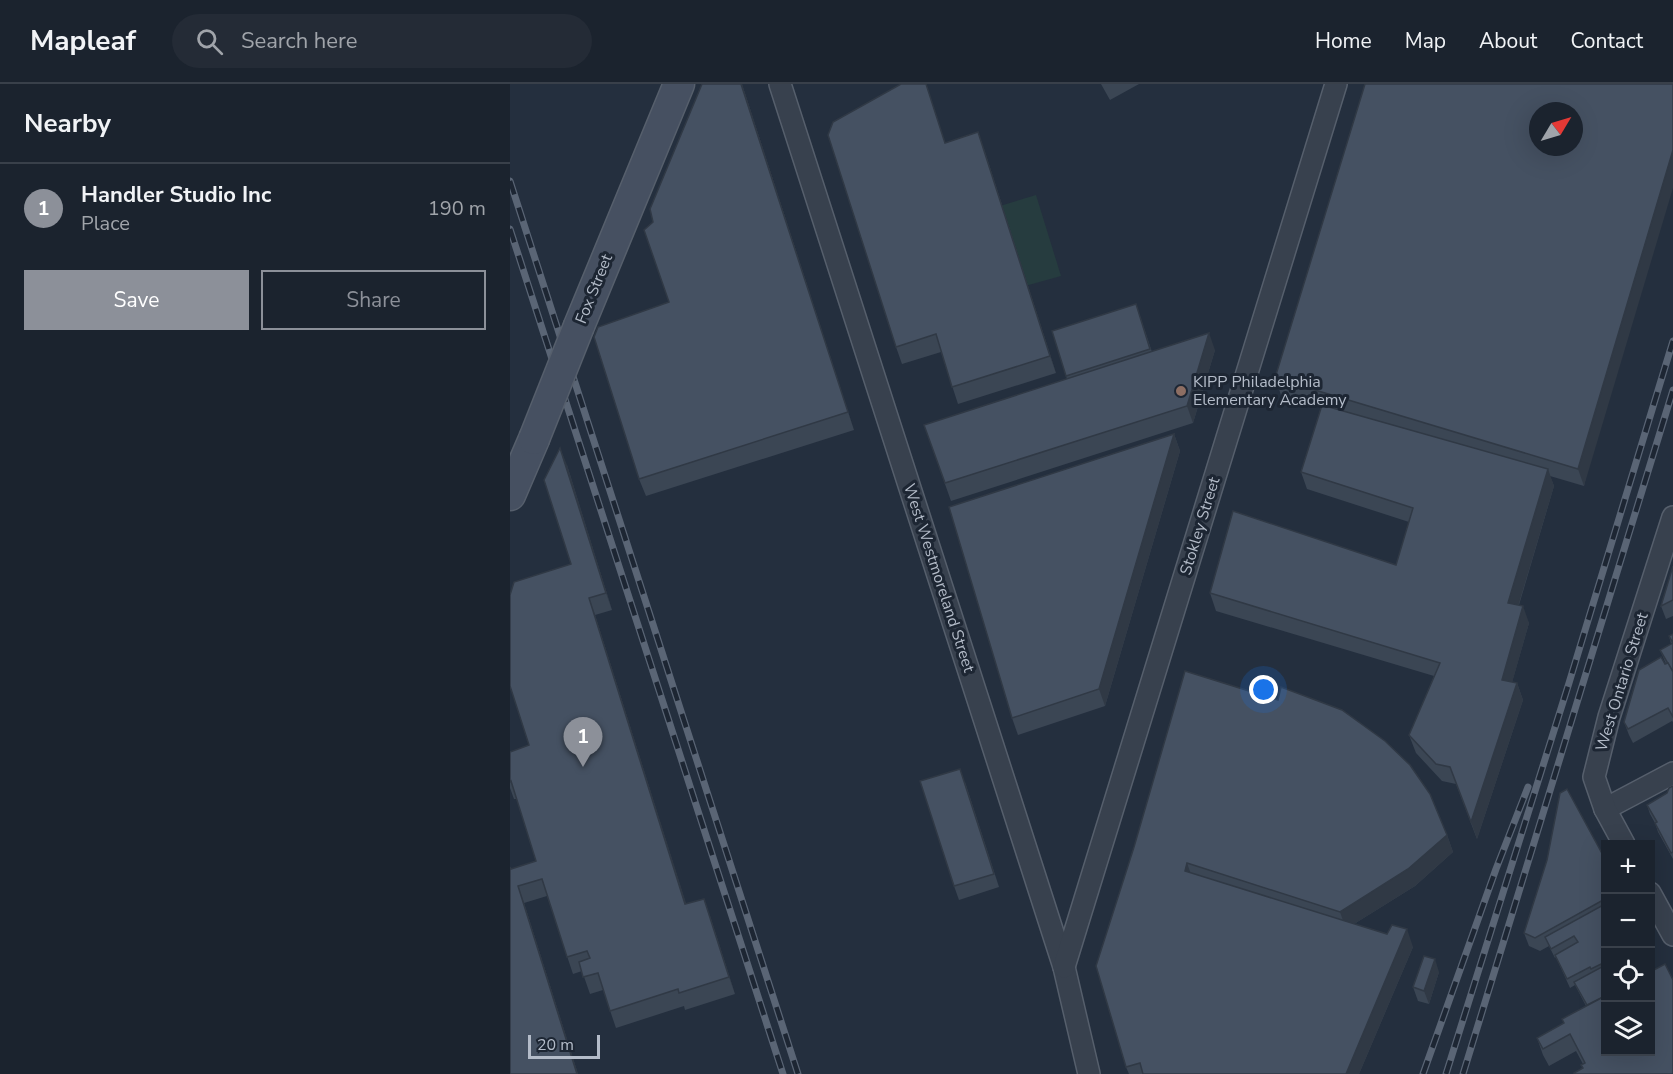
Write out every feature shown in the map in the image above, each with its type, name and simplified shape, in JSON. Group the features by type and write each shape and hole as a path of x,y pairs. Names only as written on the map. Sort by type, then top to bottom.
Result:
{"street":[{"name":"Fox Street","path":"510,495 679,84"},
{"name":"West Westmoreland Street","path":"780,84 1064,967 1089,1074"},
{"name":"Stokley Street","path":"1064,967 1336,84"},
{"name":"West Ontario Street","path":"1622,840 1605,809 1594,777 1609,717 1673,517"},
{"path":"1605,809 1673,773"},
{"path":"1651,894 1673,935"}],"green space":[{"path":"1036,195 1061,276 1025,286 1000,206"}],"building":[{"path":"702,84 741,84 848,412 639,479 594,337 598,327 669,302 644,230 653,222 650,209"},
{"path":"901,84 926,84 945,143 978,132 1050,356 952,387 936,334 896,347 828,135 833,122"},
{"path":"1365,84 1673,84 1673,150 1578,469 1275,378"},
{"path":"1136,304 1150,349 1066,376 1052,331"},
{"path":"1209,333 1187,406 945,483 924,425"},
{"path":"1322,405 1548,469 1508,603 1523,606 1502,680 1517,683 1471,822 1450,767 1436,764 1409,735 1440,663 1210,593 1233,511 1396,565 1413,508 1301,472"},
{"path":"1174,434 1099,689 1012,718 949,507"},
{"path":"560,448 606,593 589,598 685,904 704,899 729,977 679,993 678,989 610,1011 598,973 583,977 579,962 590,958 587,951 567,957 542,879 518,886 577,1074 510,1074 510,867 511,869 536,861 510,782 510,752 529,745 510,686 510,595 514,582 571,564 544,480"},
{"path":"1673,566 1673,600 1661,606"},
{"path":"1673,643 1673,672 1660,650"},
{"path":"1661,657 1673,672 1673,717 1668,708 1628,729 1624,722 1639,670"},
{"path":"1185,671 1278,700 1281,687 1342,710 1385,741 1410,765 1430,794 1447,835 1408,869 1340,912 1187,863 1185,871 1387,934 1392,925 1407,929 1346,1074 1143,1074 1140,1063 1126,1067 1096,966 1134,847"},
{"path":"960,769 994,874 954,886 920,781"},
{"path":"1673,786 1673,852 1671,853 1647,805 1667,793"},
{"path":"1567,789 1601,852 1601,901 1535,938 1524,933 1547,860 1560,793"},
{"path":"1601,906 1601,964 1567,979 1555,955 1578,942 1574,936 1551,949 1545,937"},
{"path":"1424,956 1435,959 1424,991 1413,987"},
{"path":"1665,964 1673,980 1673,1074 1574,1074 1583,1068 1581,1065 1585,1063 1570,1034 1543,1049 1537,1038 1564,1023 1562,1019 1601,998 1601,1056 1655,1056 1655,969"},
{"path":"1601,968 1601,998 1587,1005 1574,982"}],"railway":[{"path":"510,181 798,1074"},
{"path":"510,229 783,1074"},
{"path":"1446,1074 1569,683 1673,341"},
{"path":"1463,1074 1673,390"},
{"path":"1423,1074 1496,869 1528,787"}],"place":[{"name":"KIPP Philadelphia Elementary Academy","path":"1181,391"},
{"name":"Handler Studio Inc","path":"583,767"}]}
